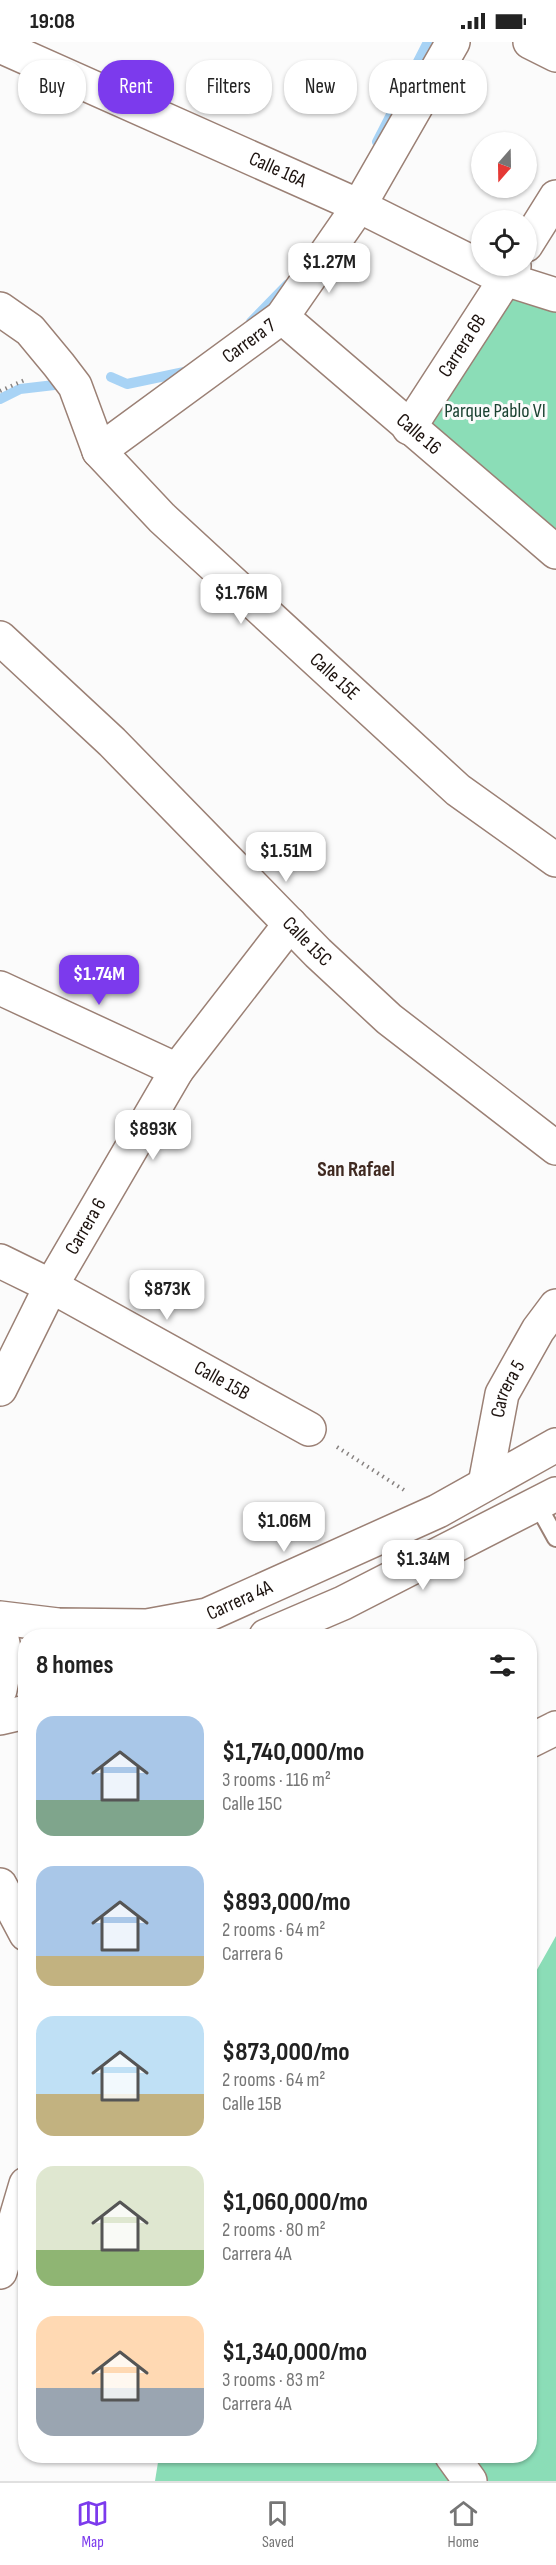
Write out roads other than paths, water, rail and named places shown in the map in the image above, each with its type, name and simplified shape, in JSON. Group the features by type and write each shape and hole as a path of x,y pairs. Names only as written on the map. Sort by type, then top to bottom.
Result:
{"street":[{"name":"Carrera 7","path":"99,451 282,317 359,206 453,42"},
{"path":"530,42 556,55"},
{"name":"Calle 16A","path":"0,46 471,255"},
{"path":"537,227 556,197"},
{"name":"Carrera 6B","path":"410,428 507,276"},
{"name":"Calle 16A","path":"518,276 556,296"},
{"name":"Calle 15E","path":"0,309 30,330 75,386 99,451 162,518 458,790 556,861"},
{"name":"Calle 16","path":"282,317 556,552"},
{"name":"Calle 15C","path":"0,638 112,742 318,953 390,1019 556,1148"},
{"name":"Carrera 6","path":"0,1389 51,1286 177,1070 290,924"},
{"path":"0,988 177,1070"},
{"name":"Calle 15B","path":"0,1261 51,1286 309,1429"},
{"name":"Carrera 5","path":"485,1484 502,1394 538,1330 556,1306"},
{"name":"Carrera 4A","path":"0,1618 58,1624 147,1626 207,1615 438,1511 556,1445"},
{"path":"284,1629 343,1603 547,1499"},
{"path":"0,1629 6,1658 0,1690"},
{"path":"0,1718 18,1714"},
{"path":"537,1738 556,1728"},
{"path":"0,1885 18,1919"},
{"path":"0,2271 18,2211"},
{"path":"457,2463 470,2481"}],"lane":[{"path":"547,1499 556,1538"}],"waterway":[{"path":"377,142 428,42"},
{"path":"251,322 288,284"},
{"path":"111,377 127,384 189,371"},
{"path":"0,399 20,389 63,384"}],"district":[{"name":"San Rafael","path":"356,1169"}],"park label":[{"name":"Parque Pablo VI","path":"495,411"}]}
